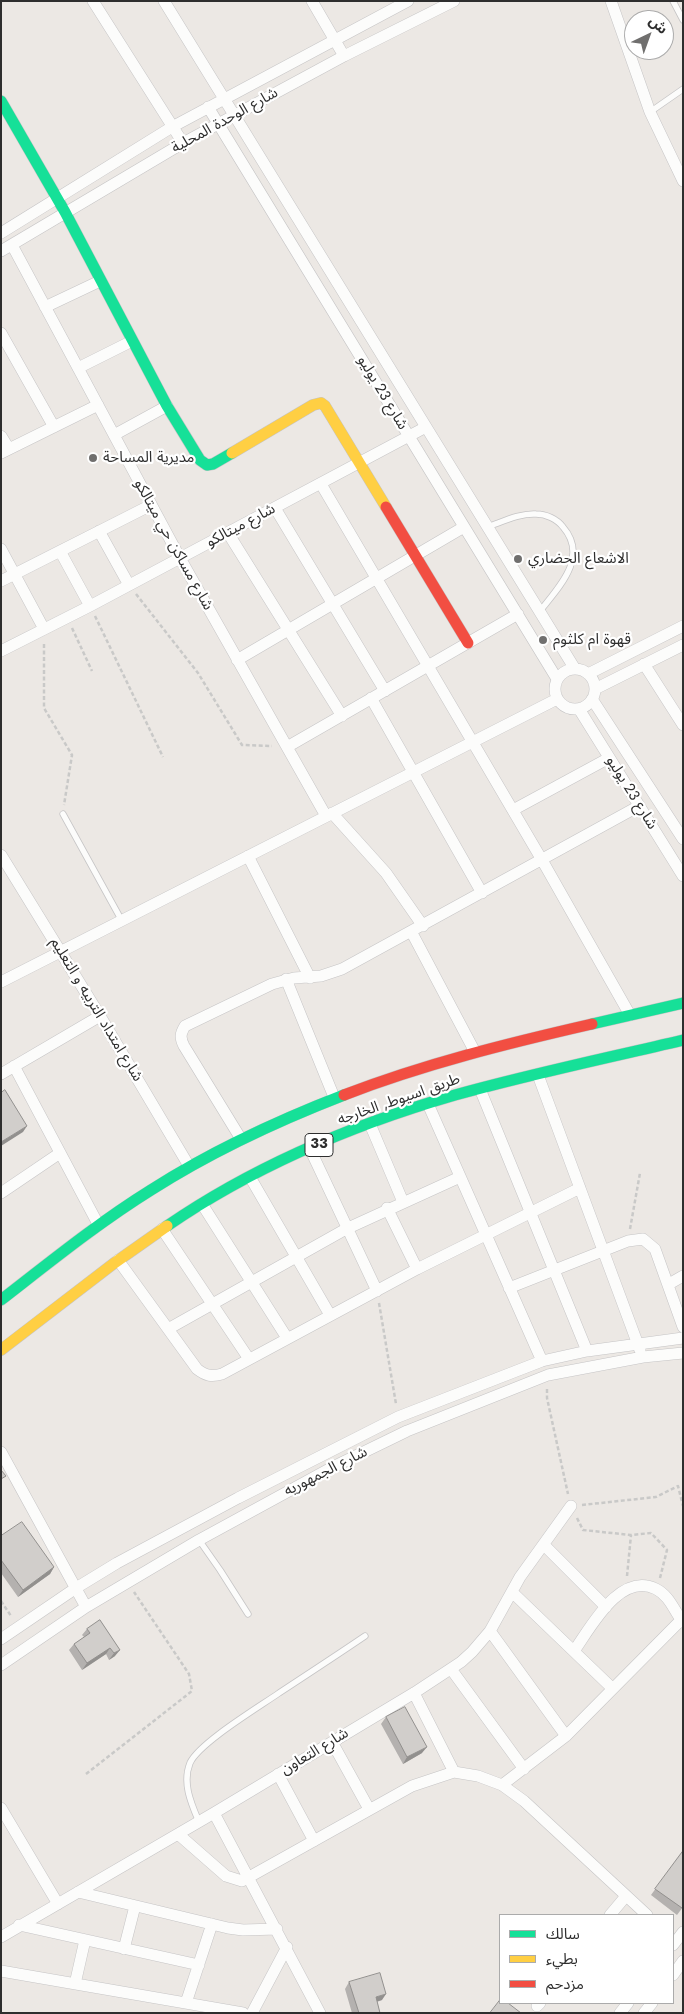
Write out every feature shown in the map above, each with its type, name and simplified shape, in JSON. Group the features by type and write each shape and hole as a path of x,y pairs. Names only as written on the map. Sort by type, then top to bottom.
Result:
{"main road":[{"path":"1,101 65,212 167,406 200,460 210,465 313,405 321,403 325,406 360,463 468,643"},
{"name":"طريق اسيوط, الخارجه","path":"1,1300 98,1224 189,1166 241,1139 334,1097 385,1079 475,1052 683,1003"},
{"name":"طريق اسيوط, الخارجه","path":"1,1350 118,1260 162,1229 250,1177 310,1149 370,1124 428,1104 480,1089 683,1040"}],"street":[{"path":"93,1 183,143"},
{"name":"شارع 23 يوليو","path":"164,1 574,669"},
{"path":"312,1 344,56"},
{"name":"شارع الوحدة المحلية","path":"1,233 172,127 408,1"},
{"name":"شارع الوحدة المحلية","path":"1,251 183,143 344,56 454,1"},
{"path":"611,1 650,112 683,181"},
{"name":"شارع 23 يوليو","path":"208,107 557,679"},
{"name":"شارع مساكن حي ميتالكو","path":"12,245 180,558 287,747 329,814 386,872 423,926"},
{"path":"45,307 100,281"},
{"path":"1,333 54,427"},
{"path":"78,368 132,341"},
{"path":"1,436 5,451 98,405"},
{"path":"114,435 167,406"},
{"name":"شارع ميتالكو","path":"2,649 90,606 426,427"},
{"path":"321,484 513,810 630,1015"},
{"path":"1,581 151,505"},
{"path":"275,508 385,690"},
{"path":"237,660 464,527"},
{"path":"99,531 129,585"},
{"path":"228,533 342,716"},
{"path":"1,549 44,629"},
{"path":"60,551 90,606"},
{"path":"287,747 518,614"},
{"path":"588,674 683,626"},
{"path":"594,694 593,681 588,674 574,669 562,674 557,679 555,693 557,700 566,708 579,709 584,707 594,694 644,664 683,645"},
{"path":"644,664 683,725"},
{"name":"شارع 23 يوليو","path":"594,694 683,839"},
{"path":"372,698 482,893"},
{"path":"1,982 557,700"},
{"name":"شارع 23 يوليو","path":"579,709 683,876"},
{"path":"513,810 609,758"},
{"path":"241,1139 181,1040 181,1032 185,1026 286,979 310,978 342,970 639,806"},
{"name":"شارع امتداد التربيه و التعليم","path":"1,855 189,1166"},
{"path":"248,856 310,978"},
{"path":"412,932 475,1052"},
{"path":"286,979 334,1097"},
{"path":"1,1074 100,1016"},
{"path":"14,1066 98,1224"},
{"path":"538,1075 643,1357"},
{"path":"480,1089 586,1352"},
{"path":"428,1104 542,1360"},
{"path":"370,1124 403,1202"},
{"path":"310,1149 346,1229 377,1291"},
{"path":"1,1193 60,1153"},
{"path":"250,1177 330,1315"},
{"path":"168,1329 346,1229 388,1208 460,1177"},
{"path":"118,1260 197,1370 204,1375 213,1376 222,1374 330,1315 580,1188"},
{"path":"202,1204 287,1338"},
{"path":"388,1208 417,1270"},
{"path":"162,1229 249,1359"},
{"path":"509,1288 628,1241 643,1239 655,1249 683,1327"},
{"path":"669,1284 683,1276"},
{"name":"شارع الجمهوريه","path":"1,1638 76,1588 190,1523 398,1418 542,1360 683,1338"},
{"name":"شارع الجمهوريه","path":"1,1665 86,1607 199,1540 331,1468 406,1431 548,1375 643,1357 683,1353"},
{"path":"468,1389 473,1403"},
{"path":"1,1452 86,1607"},
{"path":"324,1454 331,1468"},
{"name":"شارع التعاون","path":"1,1937 199,1822 414,1693 452,1668 472,1652 490,1631 528,1565 544,1546 571,1506"},
{"path":"190,1523 199,1540"},
{"path":"544,1546 606,1607"},
{"path":"502,1785 566,1736 612,1688 682,1621 678,1600 658,1589 647,1586 626,1588 606,1607 574,1651"},
{"path":"512,1592 612,1688"},
{"path":"490,1631 566,1736"},
{"path":"452,1668 524,1769"},
{"path":"414,1693 454,1772"},
{"path":"332,1742 369,1809"},
{"path":"178,1834 231,1879 242,1881 412,1786 454,1772 472,1774 502,1785 524,1801 646,1914"},
{"path":"278,1774 314,1841"},
{"path":"1,1808 58,1904"},
{"path":"214,1813 287,1947 320,2013"},
{"path":"78,1892 243,1930 276,1929"},
{"path":"611,1914 626,1896"},
{"path":"124,1949 135,1906"},
{"path":"186,2003 212,1924"},
{"path":"19,1925 199,1965"},
{"path":"676,1944 683,1932"},
{"path":"75,1984 85,1940"},
{"path":"252,2013 287,1947"},
{"path":"674,1974 683,1961"},
{"path":"1,1971 243,2013"}],"lane":[{"path":"673,1 683,20"},
{"path":"650,112 683,89"},
{"path":"488,527 536,514 549,516 560,523 568,533 573,552 570,571 563,583 540,611"},
{"path":"63,814 122,921"},
{"path":"199,1540 248,1614"},
{"path":"199,1822 189,1797 187,1785 189,1766 197,1752 237,1721 365,1636"}],"path":[{"path":"129,585 198,673 242,745 287,747"},
{"path":"90,606 163,757"},
{"path":"67,617 92,671"},
{"path":"44,629 44,708 72,755 63,814"},
{"path":"628,1241 640,1173"},
{"path":"377,1291 398,1418"},
{"path":"548,1375 547,1398 571,1506 583,1530 631,1535 651,1533 667,1550 658,1589"},
{"path":"571,1506 656,1497 678,1486 683,1506"},
{"path":"626,1588 631,1535"},
{"path":"86,1774 192,1691 189,1674 128,1582"},
{"path":"1,1601 18,1628"}],"building":[{"path":"5,1090 27,1126 1,1142 1,1093"},
{"path":"1,1470 6,1476 1,1479"},
{"path":"22,1522 54,1567 23,1590 1,1560 1,1536"},
{"path":"100,1620 120,1650 114,1653 110,1648 87,1663 74,1644 90,1633 87,1629"},
{"path":"405,1707 427,1747 407,1757 386,1717"},
{"path":"683,1851 683,1907 682,1908 655,1889"},
{"path":"380,1973 386,1994 376,1997 380,2013 359,2013 349,1982"},
{"path":"499,2001 499,2004 509,2004 521,2013 490,2013"}],"traffic: fast":[{"path":"1,101 65,212 167,406 200,460 207,465 213,464 232,453"},
{"path":"592,1024 683,1003"},
{"path":"167,1226 234,1185 270,1166 380,1119 483,1087 683,1040"},
{"path":"1,1300 93,1229 197,1162 294,1115 344,1095"}],"traffic: slow":[{"path":"232,453 313,405 321,403 325,406 386,507"},
{"path":"1,1350 113,1264 167,1226"}],"traffic: jam":[{"path":"386,507 468,643"},
{"path":"344,1095 467,1055 592,1024"}],"place":[{"name":"مديرية المساحة","path":"93,458"},
{"name":"الاشعاع الحضاري","path":"518,559"},
{"name":"قهوة ام كلثوم","path":"543,640"}]}
